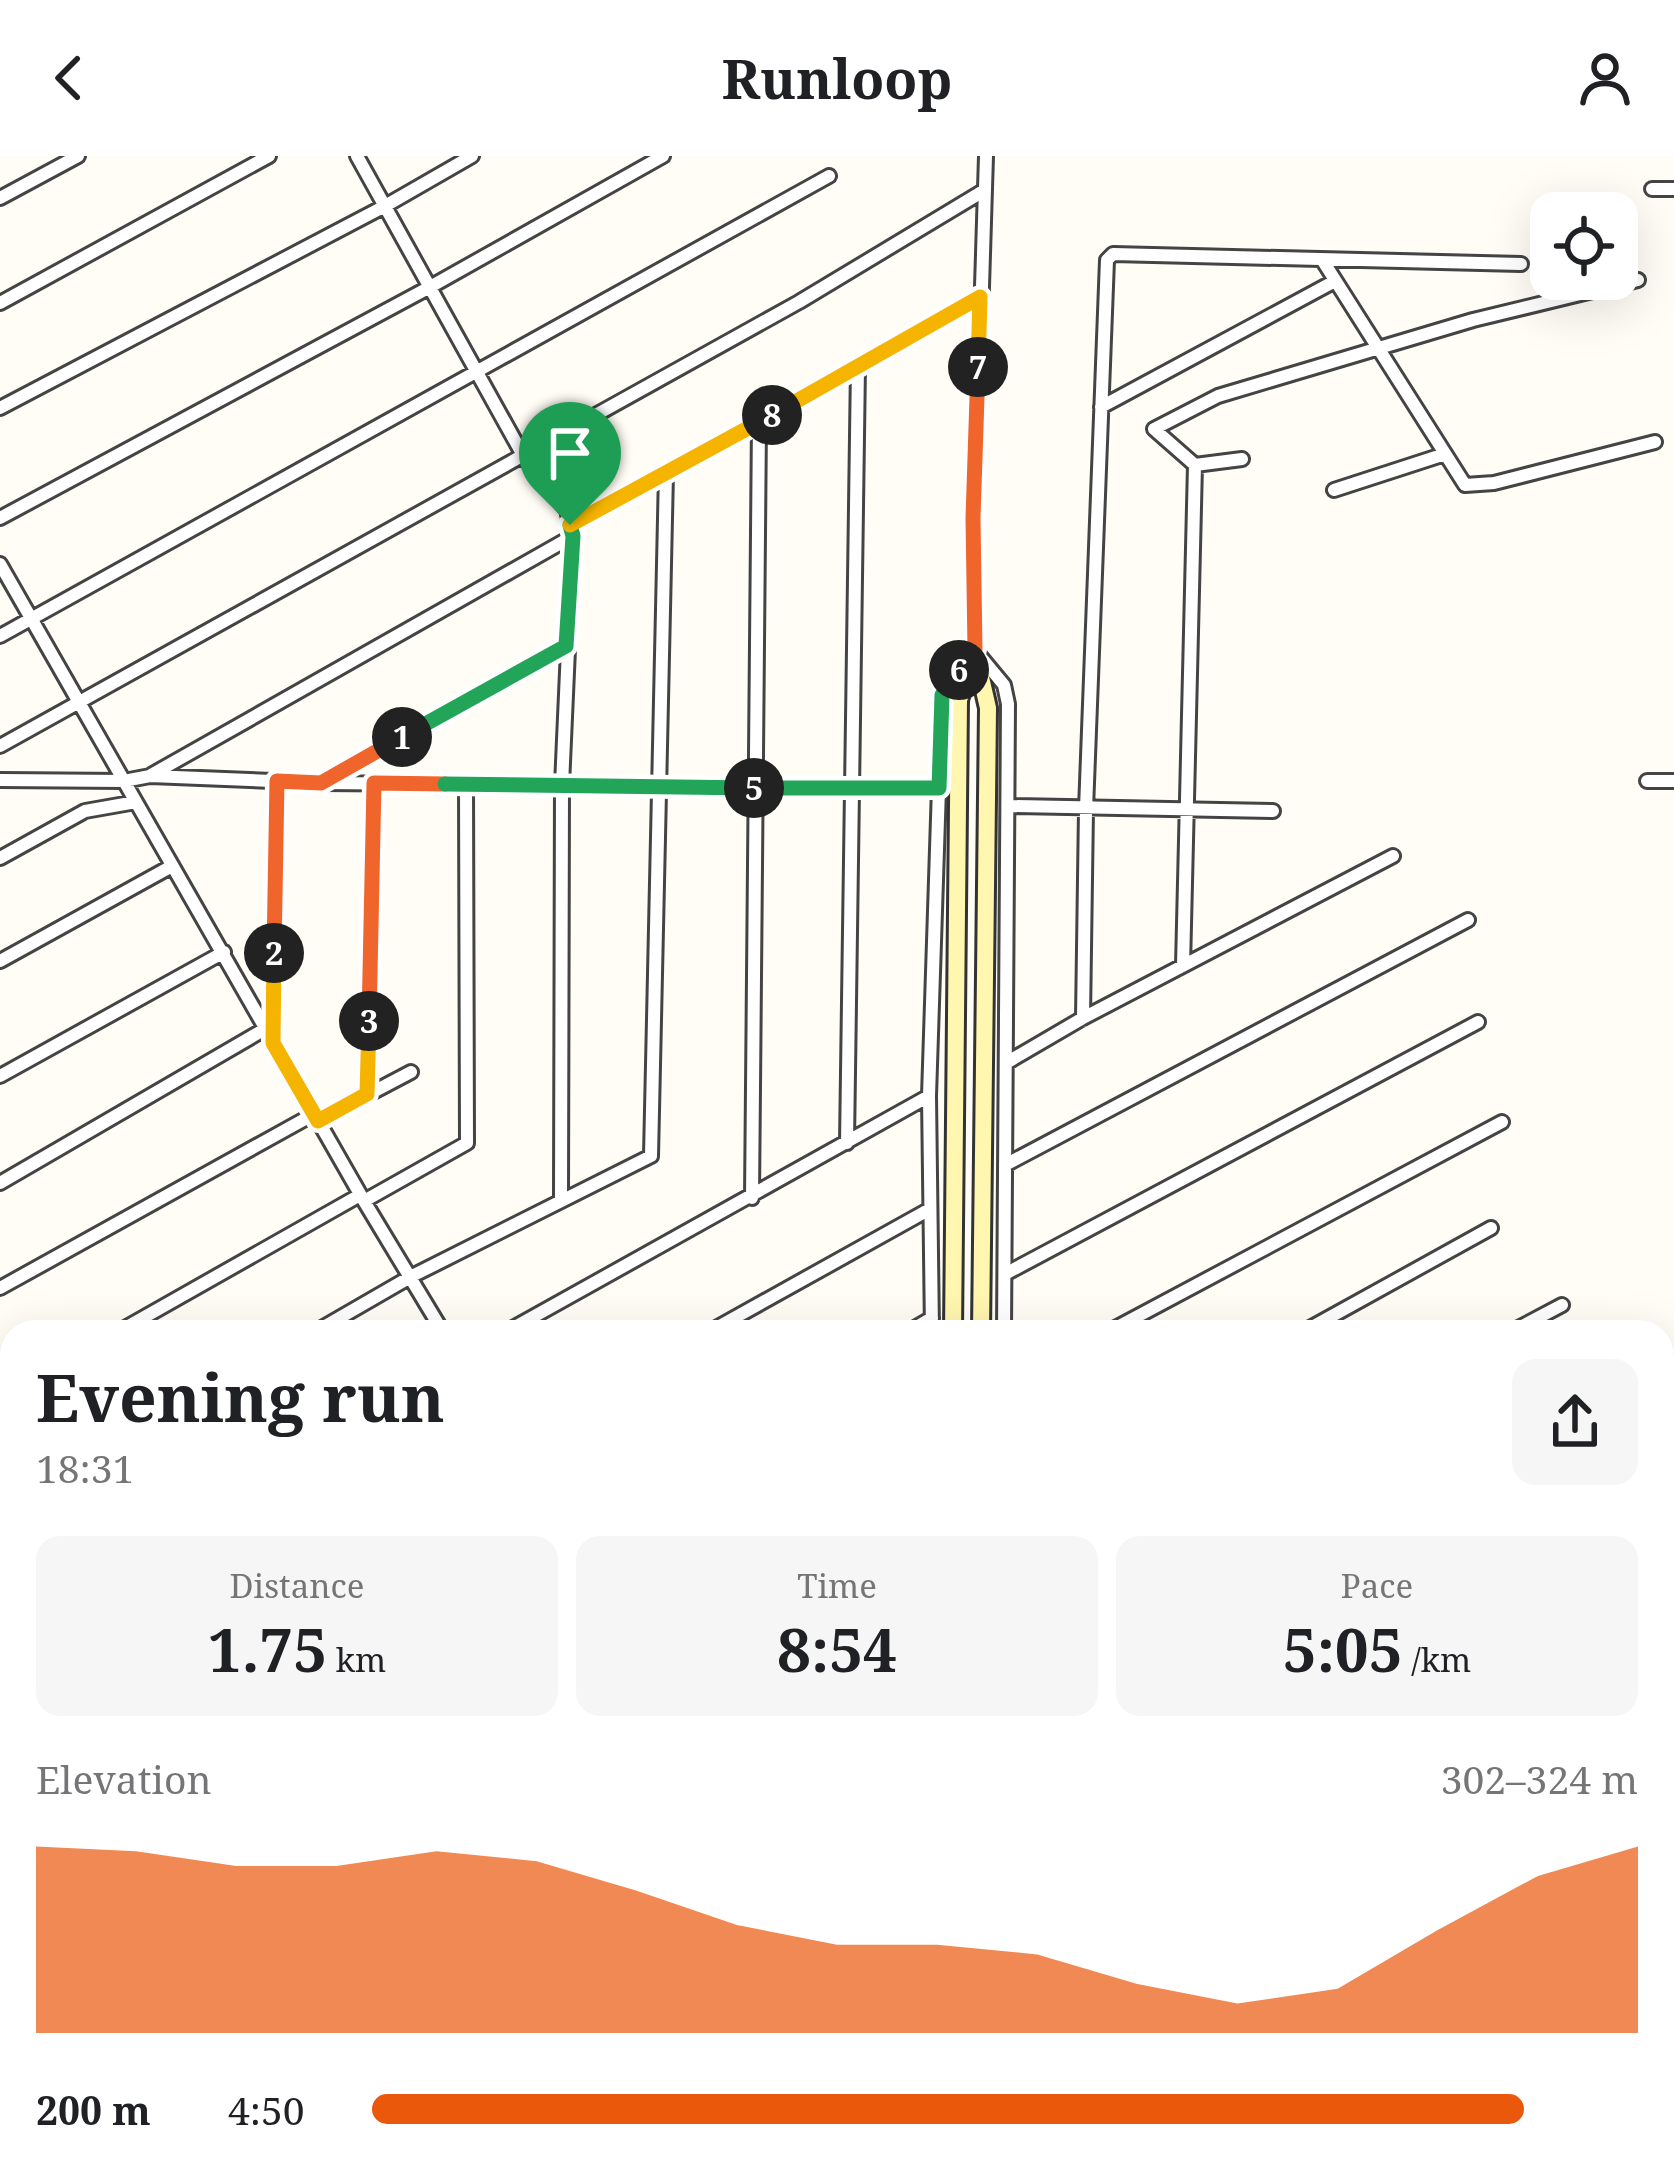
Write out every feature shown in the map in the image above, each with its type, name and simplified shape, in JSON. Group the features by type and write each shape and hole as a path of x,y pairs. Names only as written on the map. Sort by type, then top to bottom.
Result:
{"street":[{"path":"0,198 78,156"},
{"path":"0,303 269,156"},
{"path":"358,156 524,457 567,509 572,531 562,785 561,1199"},
{"path":"0,408 472,156"},
{"path":"0,518 663,156"},
{"path":"982,1320 988,708 975,650 973,518 986,156"},
{"path":"0,636 829,176"},
{"path":"1652,189 1674,189"},
{"path":"0,746 799,302 985,190"},
{"path":"1083,1018 1086,808 1107,260 1113,254 1521,264"},
{"path":"1323,261 1465,485 1477,487 1655,442"},
{"path":"1101,407 1336,281"},
{"path":"150,776 666,473 980,297"},
{"path":"1242,459 1195,465 1154,429 1218,396 1556,300"},
{"path":"847,1143 858,366"},
{"path":"752,1198 759,422"},
{"path":"1334,490 1445,454"},
{"path":"1183,966 1195,465"},
{"path":"336,1320 412,1276 651,1156 666,473"},
{"path":"0,564 436,1320"},
{"path":"321,783 566,646"},
{"path":"932,1320 929,1096 942,695 975,650"},
{"path":"975,650 1008,695 1004,1320"},
{"path":"953,1320 958,700 975,650"},
{"path":"0,780 124,781 150,776 321,783 939,788"},
{"path":"273,1043 277,781"},
{"path":"1647,781 1674,782"},
{"path":"367,1094 374,783"},
{"path":"140,1320 467,1144 466,784"},
{"path":"0,858 85,811 136,802"},
{"path":"1010,806 1274,811"},
{"path":"1006,1063 1394,856"},
{"path":"0,962 172,866"},
{"path":"1005,1165 1468,920"},
{"path":"0,1076 224,952"},
{"path":"1005,1274 1478,1022"},
{"path":"0,1183 265,1029"},
{"path":"0,1288 411,1072"},
{"path":"528,1320 929,1096"},
{"path":"1131,1320 1502,1122"},
{"path":"731,1320 930,1209"},
{"path":"1325,1320 1491,1228"},
{"path":"1534,1320 1562,1305"},
{"path":"1103,2178 1118,2178"}],"route":[{"path":"980,297 973,518 975,650 942,695 939,788 374,783 367,1094 318,1121 273,1043 277,781 321,783 566,646 570,525 980,297"}]}
